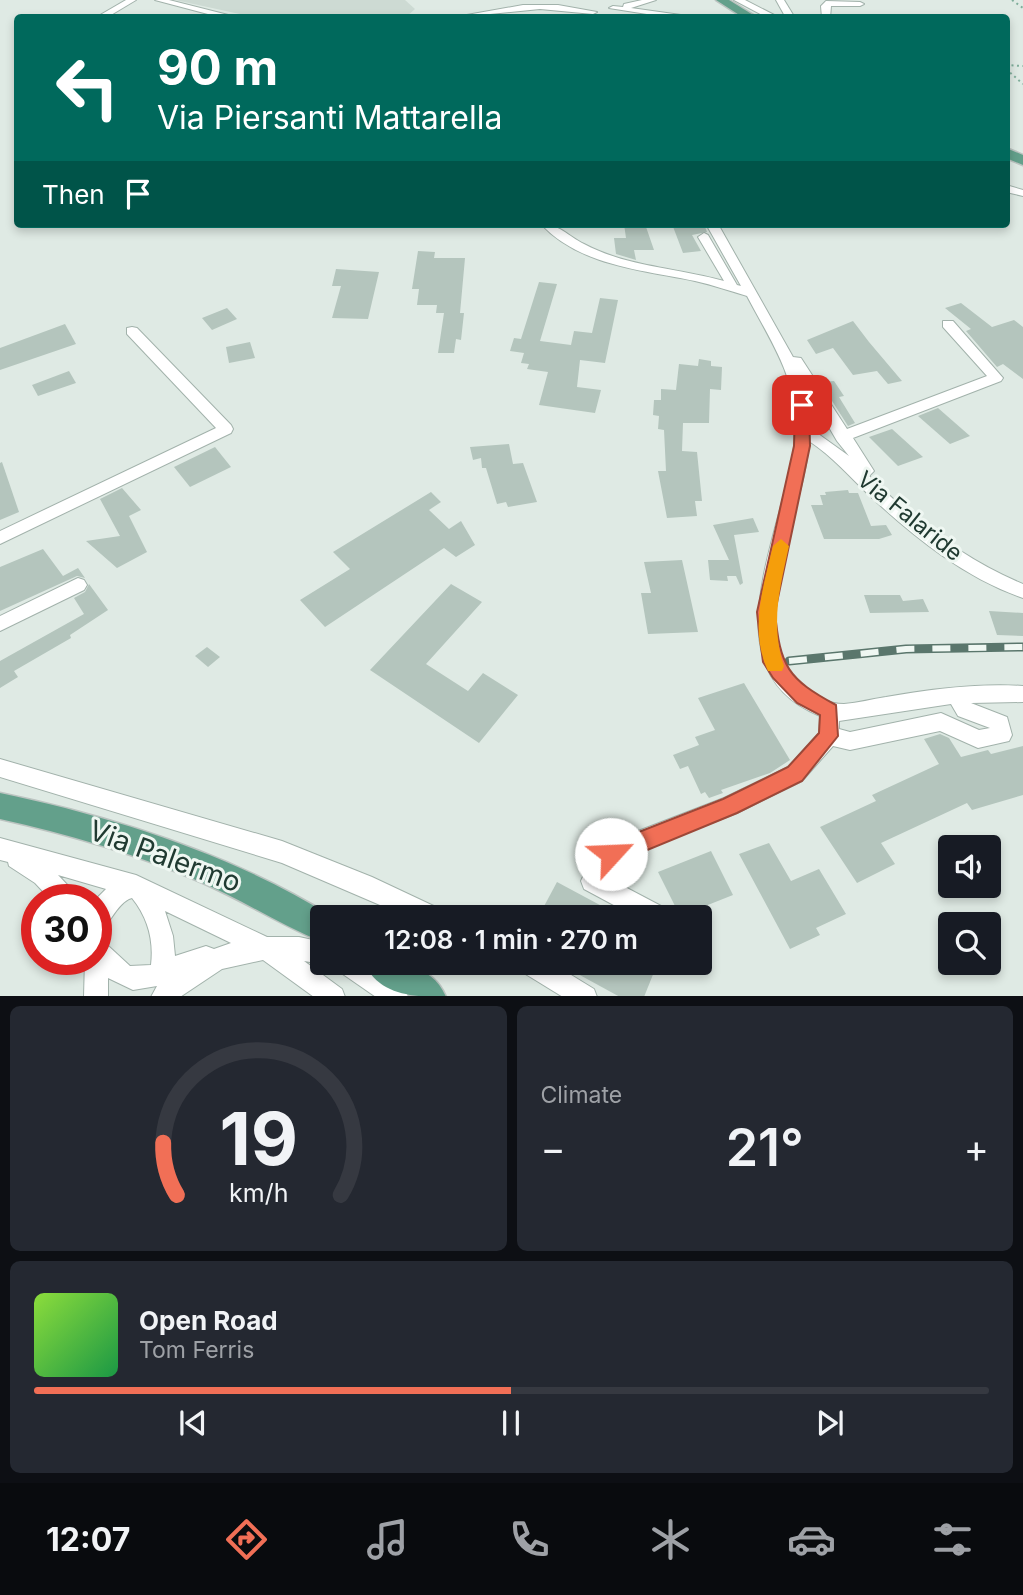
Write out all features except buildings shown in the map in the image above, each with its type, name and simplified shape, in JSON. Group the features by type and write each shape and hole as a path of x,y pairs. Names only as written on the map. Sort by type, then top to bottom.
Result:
{"main road":[{"path":"721,0 745,14"},
{"name":"Via Palermo","path":"0,806 60,818 169,853 253,888 310,920"},
{"path":"399,975 431,996"}],"street":[{"path":"106,14 132,0"},
{"path":"159,0 219,14"},
{"path":"589,14 652,0"},
{"path":"738,0 768,14"},
{"path":"826,14 825,6 829,4 860,4"},
{"path":"476,14 515,7 593,12"},
{"path":"613,8 664,14"},
{"path":"552,228 569,241 611,261 752,294"},
{"path":"726,228 743,255 732,257"},
{"path":"708,230 731,287"},
{"path":"708,230 732,257 798,384 804,431 766,612 772,662 786,681 804,697 830,711 981,692 1023,694"},
{"path":"842,437 996,378 948,324"},
{"path":"0,538 226,429 132,331"},
{"path":"782,349 800,365 842,437 882,497"},
{"name":"Via Falaride","path":"804,431 826,442 882,497 962,559 1023,591"},
{"path":"0,624 78,585"},
{"path":"829,736 850,741 941,722 978,739 1002,735 1000,723 965,710 956,695"},
{"path":"636,905 592,881 600,865 611,854 627,845 730,806 795,774 829,736 830,711"},
{"path":"0,768 282,852 406,905"},
{"path":"1,849 136,886 268,949 334,996"},
{"path":"1,849 43,875 51,884"},
{"path":"112,895 136,886"},
{"path":"136,886 151,903 162,929 161,972 151,996"},
{"path":"112,968 128,979 148,980 161,972 233,951 268,949 310,952"},
{"path":"162,996 200,967 233,951"},
{"path":"96,975 96,996"},
{"path":"365,975 397,996"},
{"path":"541,975 566,996"},
{"path":"548,975 586,996"}],"path":[{"path":"1012,0 1023,8"}],"shaded area":[{"path":"175,0 405,0 415,9 409,14 240,14"}],"railway":[{"path":"789,661 906,649 1023,647"}],"slow traffic":[{"path":"775,666 769,649 766,612 781,546"}],"route":[{"path":"611,854 627,845 730,806 795,774 829,736 830,711 817,706 786,681 772,662 769,649 766,612 800,460 804,431 802,405"}]}
